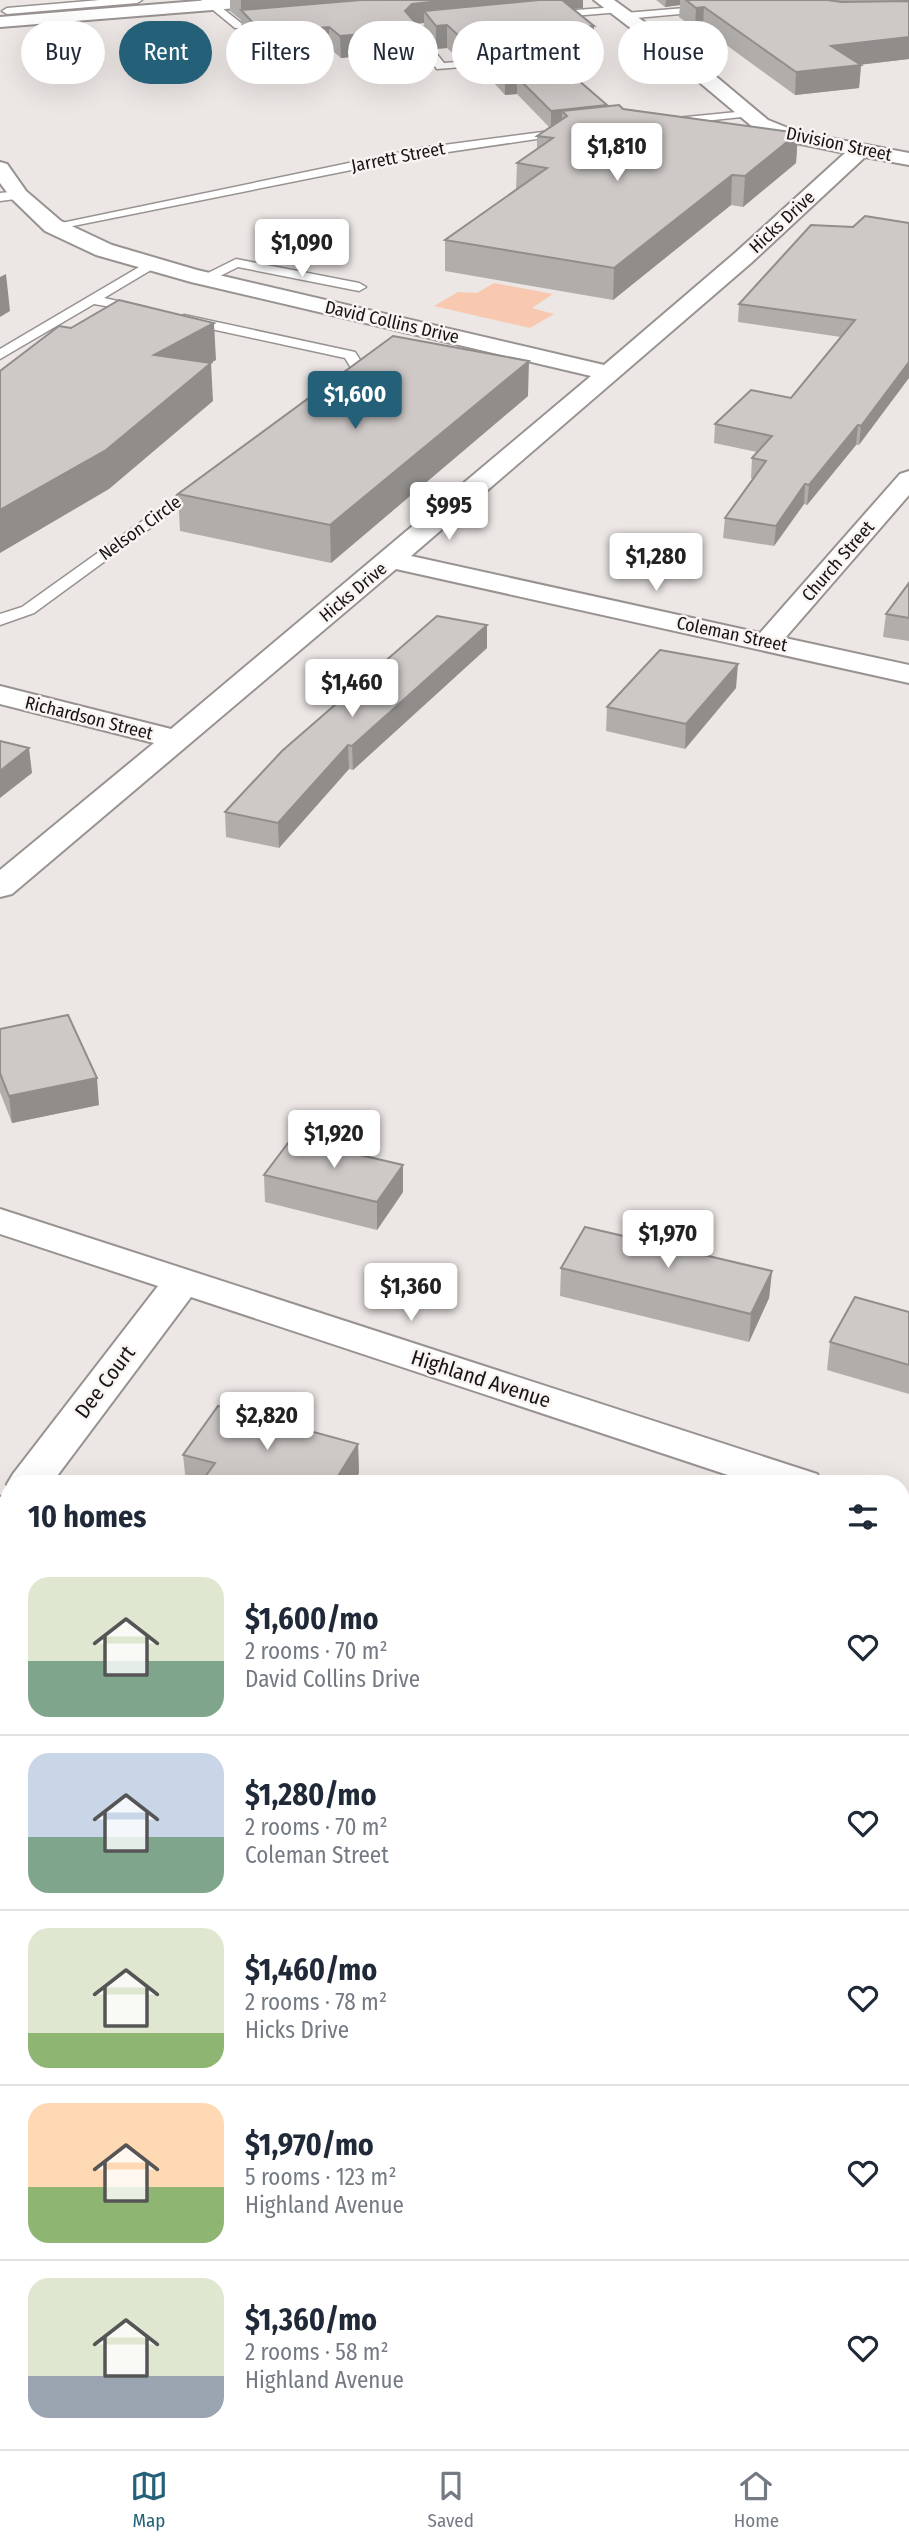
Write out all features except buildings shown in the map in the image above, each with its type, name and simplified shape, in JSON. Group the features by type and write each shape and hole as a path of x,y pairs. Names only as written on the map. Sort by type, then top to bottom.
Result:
{"street":[{"path":"5,13 275,0"},
{"name":"Division Street","path":"611,6 687,62 761,124 793,137 858,152 909,159"},
{"name":"Hicks Drive","path":"0,887 391,560 743,258 858,152"},
{"name":"David Collins Drive","path":"0,168 9,196 53,226 104,250 205,278 608,373"},
{"name":"Church Street","path":"767,642 909,479"},
{"name":"Coleman Street","path":"391,560 909,674"},
{"name":"Richardson Street","path":"0,695 178,740"},
{"name":"Highland Avenue","path":"0,1221 775,1475"},
{"name":"Dee Court","path":"34,1475 183,1281"}],"lane":[{"path":"5,13 137,0"},
{"path":"210,3 233,21"},
{"path":"540,5 727,8"},
{"path":"534,17 611,6"},
{"path":"452,25 412,30 440,67 452,66"},
{"path":"652,124 747,114"},
{"path":"478,129 530,136"},
{"name":"Jarrett Street","path":"53,226 421,152 584,131"},
{"path":"0,355 151,264"},
{"path":"205,278 236,264 359,287"},
{"path":"95,300 350,355 359,369 326,393"},
{"name":"Nelson Circle","path":"0,620 28,610 215,473"}],"shaded area":[{"path":"494,283 553,294 532,308 554,314 530,328 434,306 458,292 477,293"}]}
